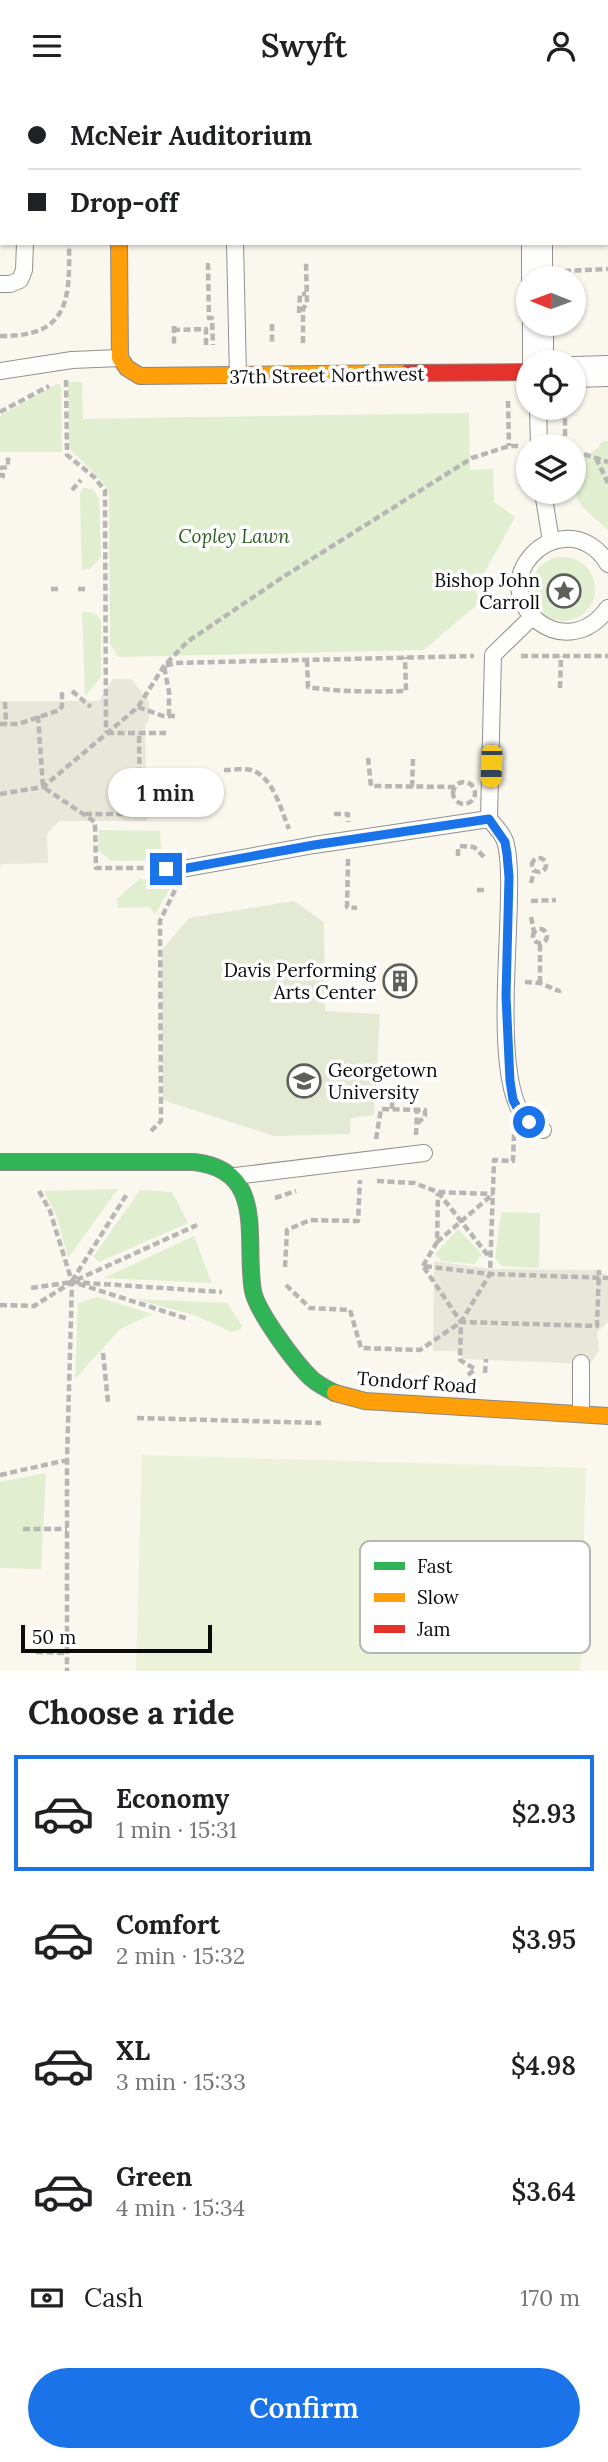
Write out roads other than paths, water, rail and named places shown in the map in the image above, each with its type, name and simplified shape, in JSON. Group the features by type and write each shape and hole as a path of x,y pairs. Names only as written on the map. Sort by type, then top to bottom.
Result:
{"street":[{"path":"119,245 124,363"},
{"path":"538,245 547,266"},
{"name":"37th Street Northwest","path":"124,363 140,376 149,377 516,372"},
{"path":"586,372 608,371"},
{"path":"0,1163 194,1162 218,1166 233,1176"},
{"name":"Tondorf Road","path":"233,1176 246,1205 254,1297 305,1374 321,1387 340,1396 365,1401 608,1416"}],"lane":[{"path":"0,284 20,280 24,270 25,245"},
{"path":"235,245 238,376"},
{"path":"0,372 72,360 124,363"},
{"path":"545,504 551,541"},
{"path":"608,564 596,549 582,541 551,541 538,549 528,560 521,574 520,589 523,604 532,617 543,627 558,632 573,632 594,624 608,608"},
{"path":"532,617 493,655 489,819 505,842 509,877 506,996 513,1100 520,1113 536,1129 543,1130"},
{"path":"166,869 182,869 489,819"},
{"path":"233,1176 424,1153"},
{"path":"581,1413 582,1363"}],"place":[{"name":"Bishop John Carroll","path":"564,591"},
{"name":"Davis Performing Arts Center","path":"400,981"},
{"name":"Georgetown University","path":"304,1081"}],"park label":[{"name":"Copley Lawn","path":"234,536"}]}
